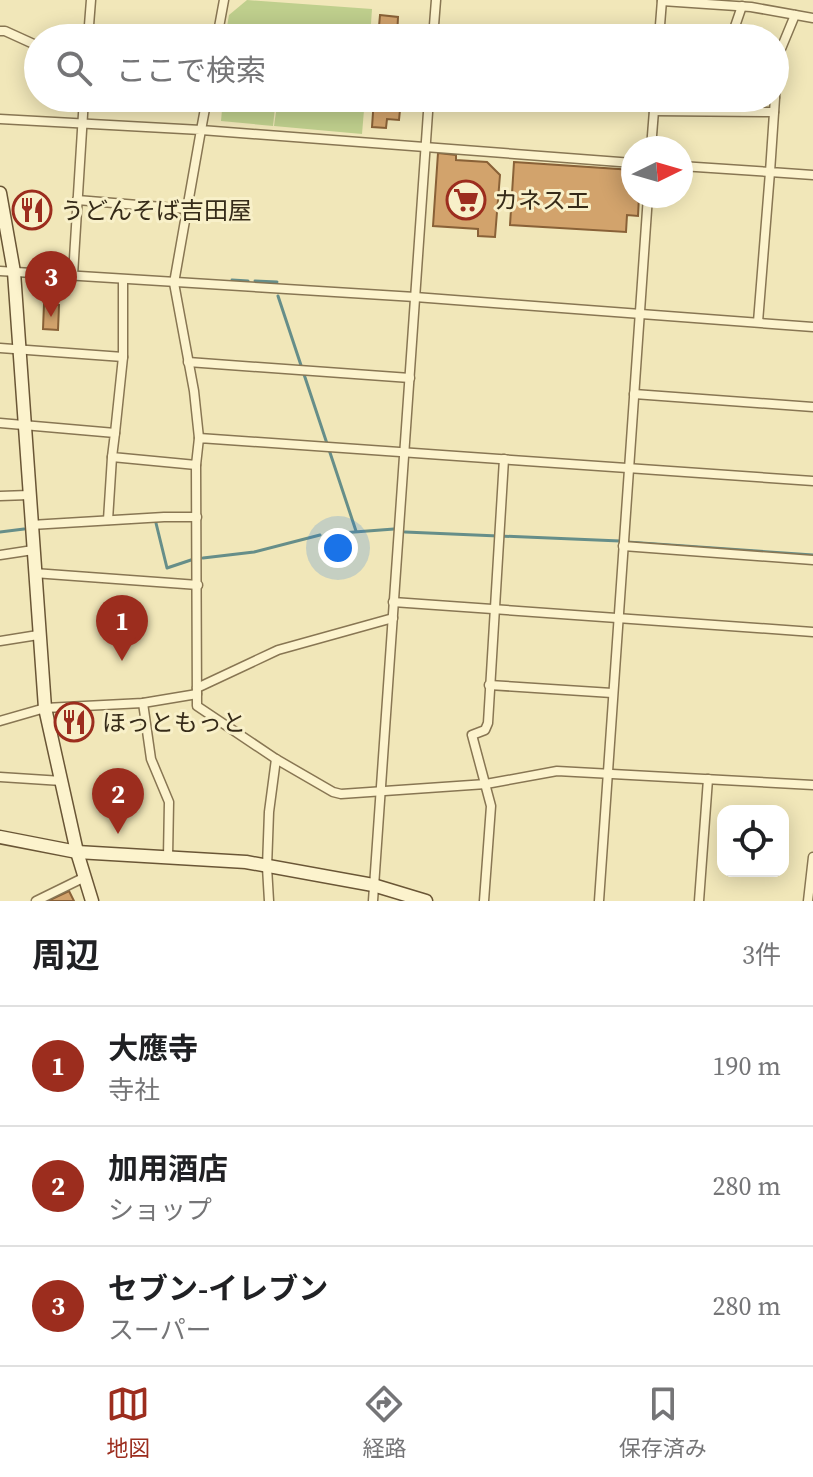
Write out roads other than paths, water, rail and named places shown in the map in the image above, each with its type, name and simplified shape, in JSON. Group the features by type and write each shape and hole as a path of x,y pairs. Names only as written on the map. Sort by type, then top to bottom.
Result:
{"street":[{"path":"89,24 91,0"},
{"path":"220,24 224,0"},
{"path":"434,24 436,0"},
{"path":"660,24 662,1 742,6 813,18"},
{"path":"736,24 742,6"},
{"path":"789,29 795,15"},
{"path":"0,31 24,40"},
{"path":"73,275 83,112"},
{"path":"204,112 174,283 199,438 196,465 197,706 276,759 333,792 486,784 557,771 813,785"},
{"path":"373,901 428,112"},
{"path":"652,136 654,112"},
{"path":"758,322 774,112"},
{"path":"0,119 201,130 621,162"},
{"path":"693,167 813,175"},
{"path":"0,193 14,272 45,708 77,852 92,901"},
{"path":"77,200 187,209"},
{"path":"599,901 647,208"},
{"path":"0,271 415,297 813,327"},
{"path":"108,520 123,357 123,280"},
{"path":"0,348 123,357"},
{"path":"188,362 410,378"},
{"path":"634,394 813,407"},
{"path":"0,423 115,433"},
{"path":"199,438 813,481"},
{"path":"112,457 196,465"},
{"path":"484,901 491,806 472,735 485,730 504,459"},
{"path":"0,496 29,495"},
{"path":"31,525 197,517"},
{"path":"623,546 813,560"},
{"path":"0,555 33,550"},
{"path":"34,573 198,585"},
{"path":"393,602 813,632"},
{"path":"0,721 45,708 143,703 197,691 278,650 393,618"},
{"path":"0,641 38,635"},
{"path":"489,685 612,693"},
{"path":"143,703 151,759 169,802 168,857"},
{"path":"269,901 270,800 276,759"},
{"path":"0,777 62,781"},
{"path":"699,901 708,779"},
{"path":"0,837 77,852 216,859 373,885 426,901"},
{"path":"808,901 813,857"},
{"path":"36,901 85,877"}],"waterway":[{"path":"232,280 248,281"},
{"path":"255,281 277,282"},
{"path":"278,296 356,531"},
{"path":"155,519 167,568 194,559"},
{"path":"0,532 24,529"},
{"path":"328,534 394,529"},
{"path":"405,532 620,541"},
{"path":"203,558 254,552 320,535"},
{"path":"627,542 813,555"}],"place":[{"name":"カネスエ","path":"466,200"},
{"name":"うどんそば吉田屋","path":"32,210"},
{"name":"セブン-イレブン","path":"51,317"},
{"name":"大應寺","path":"122,661"},
{"name":"ほっともっと","path":"74,722"},
{"name":"加用酒店","path":"118,834"}]}
